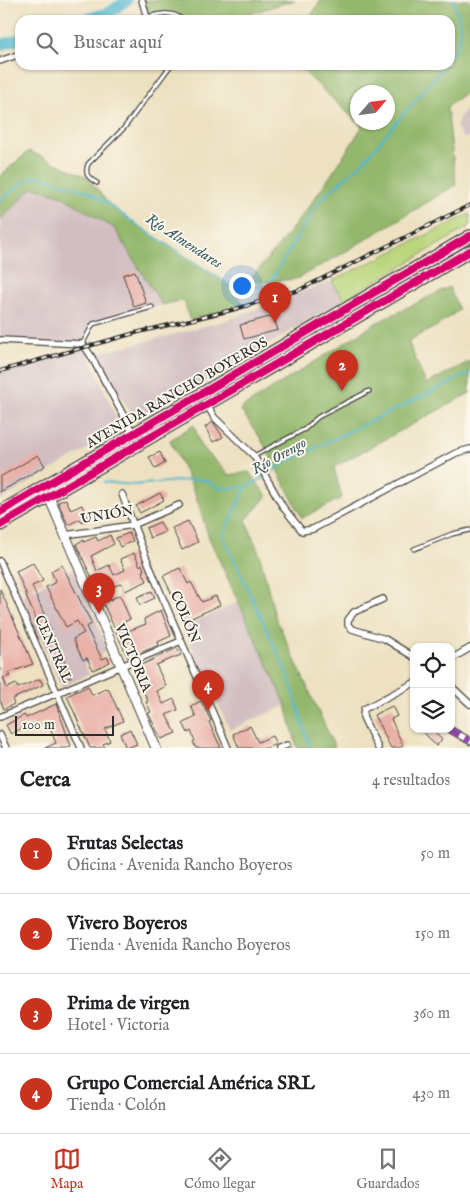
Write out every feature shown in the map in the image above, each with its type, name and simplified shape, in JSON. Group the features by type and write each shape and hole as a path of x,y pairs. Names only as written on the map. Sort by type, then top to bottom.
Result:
{"highway":[{"name":"AVENIDA RANCHO BOYEROS","path":"0,512 470,236"},
{"name":"AVENIDA RANCHO BOYEROS","path":"0,525 470,251"}],"street":[{"path":"142,0 144,15"},
{"path":"0,60 15,56"},
{"path":"0,340 83,344 133,433"},
{"path":"206,405 214,417 254,456 283,507 302,531 307,531 456,453 470,449"},
{"name":"COLÓN","path":"122,494 133,525 228,748"},
{"name":"VICTORIA","path":"49,497 156,748"},
{"name":"UNIÓN","path":"65,535 133,525 179,505"},
{"name":"CENTRAL","path":"0,561 82,748"},
{"path":"383,599 354,612 348,620 348,625 352,629 385,638 410,654"},
{"path":"0,717 181,640"},
{"path":"455,657 470,648"},
{"path":"378,748 362,717 364,709 410,685"},
{"path":"453,688 470,704"},
{"path":"455,732 470,741"},
{"path":"0,735 6,748"},
{"path":"280,748 286,745"}],"lane":[{"path":"159,15 168,13 177,15"},
{"path":"98,183 87,177 85,171 88,164 124,128 167,70"},
{"path":"83,344 93,324 152,307"},
{"path":"254,456 304,429 318,417 369,391"},
{"path":"414,549 452,534 470,530"}],"shaded area":[{"path":"470,104 470,136 463,138 456,127 460,116"},
{"path":"33,187 60,195 114,228 162,305 93,324 83,344 0,340 0,220"},
{"path":"332,281 344,300 136,422 97,354 221,322"},
{"path":"86,348 121,429 0,500 0,371"},
{"path":"75,568 108,650 84,664 89,674 62,688 22,595"},
{"path":"239,602 286,705 230,730 183,627"}],"green space":[{"path":"142,0 295,0 246,15 145,15"},
{"path":"321,0 470,0 470,89 447,107 456,185 296,279 258,282 250,279 281,243 323,186 360,130 395,130 395,85 350,85 350,115 302,70 455,70 455,15 311,15"},
{"path":"29,151 87,177 109,204 136,224 230,285 245,306 190,320 184,300 162,305 114,228 60,195 33,187 0,220 0,176"},
{"path":"470,214 470,226 344,300 332,281"},
{"path":"449,287 459,310 437,326 408,341 426,384 470,361 470,393 334,467 342,498 302,518 261,439 240,409 376,323"},
{"path":"194,425 200,445 229,475 249,472 267,496 246,520 260,556 275,616 335,748 297,748 286,705 209,538 195,493 170,440"}],"building":[{"path":"135,271 146,303 134,307 123,275"},
{"path":"273,316 278,330 244,339 240,325"},
{"path":"213,422 223,437 213,442 205,427"},
{"path":"160,452 165,463 155,469 149,457"},
{"path":"38,455 45,466 0,492 0,477"},
{"path":"160,493 164,500 140,513 136,506"},
{"path":"66,499 71,510 82,505 88,520 82,522 80,519 68,525 58,502"},
{"path":"188,521 198,542 182,550 172,528"},
{"path":"160,522 165,532 150,538 146,528"},
{"path":"129,533 133,541 120,547 116,538"},
{"path":"110,535 114,544 91,556 97,571 109,565 114,575 125,570 120,559 134,553 140,566 142,564 144,570 142,571 147,581 125,591 122,583 99,593 76,544 96,537 98,541"},
{"path":"33,563 43,581 32,586 71,677 62,680 16,571"},
{"path":"62,565 92,624 86,627 102,659 107,657 110,662 93,670 87,658 83,660 73,639 84,633 77,621 66,627 46,587 56,582 51,571"},
{"path":"180,568 188,584 191,582 202,602 216,596 220,605 185,621 163,576"},
{"path":"0,589 33,664 8,673 10,676 3,678 7,688 16,684 18,688 40,679 43,685 12,699 14,704 4,709 0,700"},
{"path":"152,591 155,598 140,605 137,597"},
{"path":"120,595 130,619 124,622 128,631 146,624 144,619 161,610 171,636 158,642 159,645 128,658 103,603"},
{"path":"177,648 181,655 156,665 166,686 157,691 163,704 174,699 178,710 166,715 176,733 161,739 148,713 151,712 146,702 148,701 133,669"},
{"path":"88,686 92,695 108,688 123,721 105,729 110,741 103,744 105,748 90,748 67,696"},
{"path":"201,701 221,748 196,748 191,731 188,733 183,723 196,717 191,706"},
{"path":"56,704 71,746 66,748 45,748 56,743 47,721 34,727 32,723 11,734 6,725 24,715 26,718"},
{"path":"392,706 397,716 391,719 403,746 398,748 391,748 374,715"},
{"path":"250,726 258,742 272,736 276,744 266,748 239,748 233,734"},
{"path":"130,729 137,744 126,748 120,734"},
{"path":"425,733 436,733 442,740 436,746"}],"waterway":[{"path":"100,15 110,12 127,0"},
{"name":"Río Almendares","path":"453,0 460,23 460,37 455,51"},
{"path":"0,45 15,40"},
{"name":"Río Almendares","path":"0,200 26,180 36,176 87,191 230,285 249,288 262,286 271,281 318,202 362,163 441,70"},
{"name":"Río Orengo","path":"310,748 289,677 223,536 246,487 286,462 470,373"},
{"path":"104,482 132,485 202,479 222,489 245,487"}],"railway":[{"path":"0,371 135,333 232,310 299,290 470,205"}],"marked path":[{"path":"455,732 470,741"}],"cycle path":[{"path":"0,512 470,236"},
{"path":"0,525 470,251"}],"place":[{"name":"Frutas Selectas","path":"275,323"},
{"name":"Vivero Boyeros","path":"342,391"},
{"name":"Prima de virgen","path":"99,614"},
{"name":"Grupo Comercial América SRL","path":"208,711"}]}
